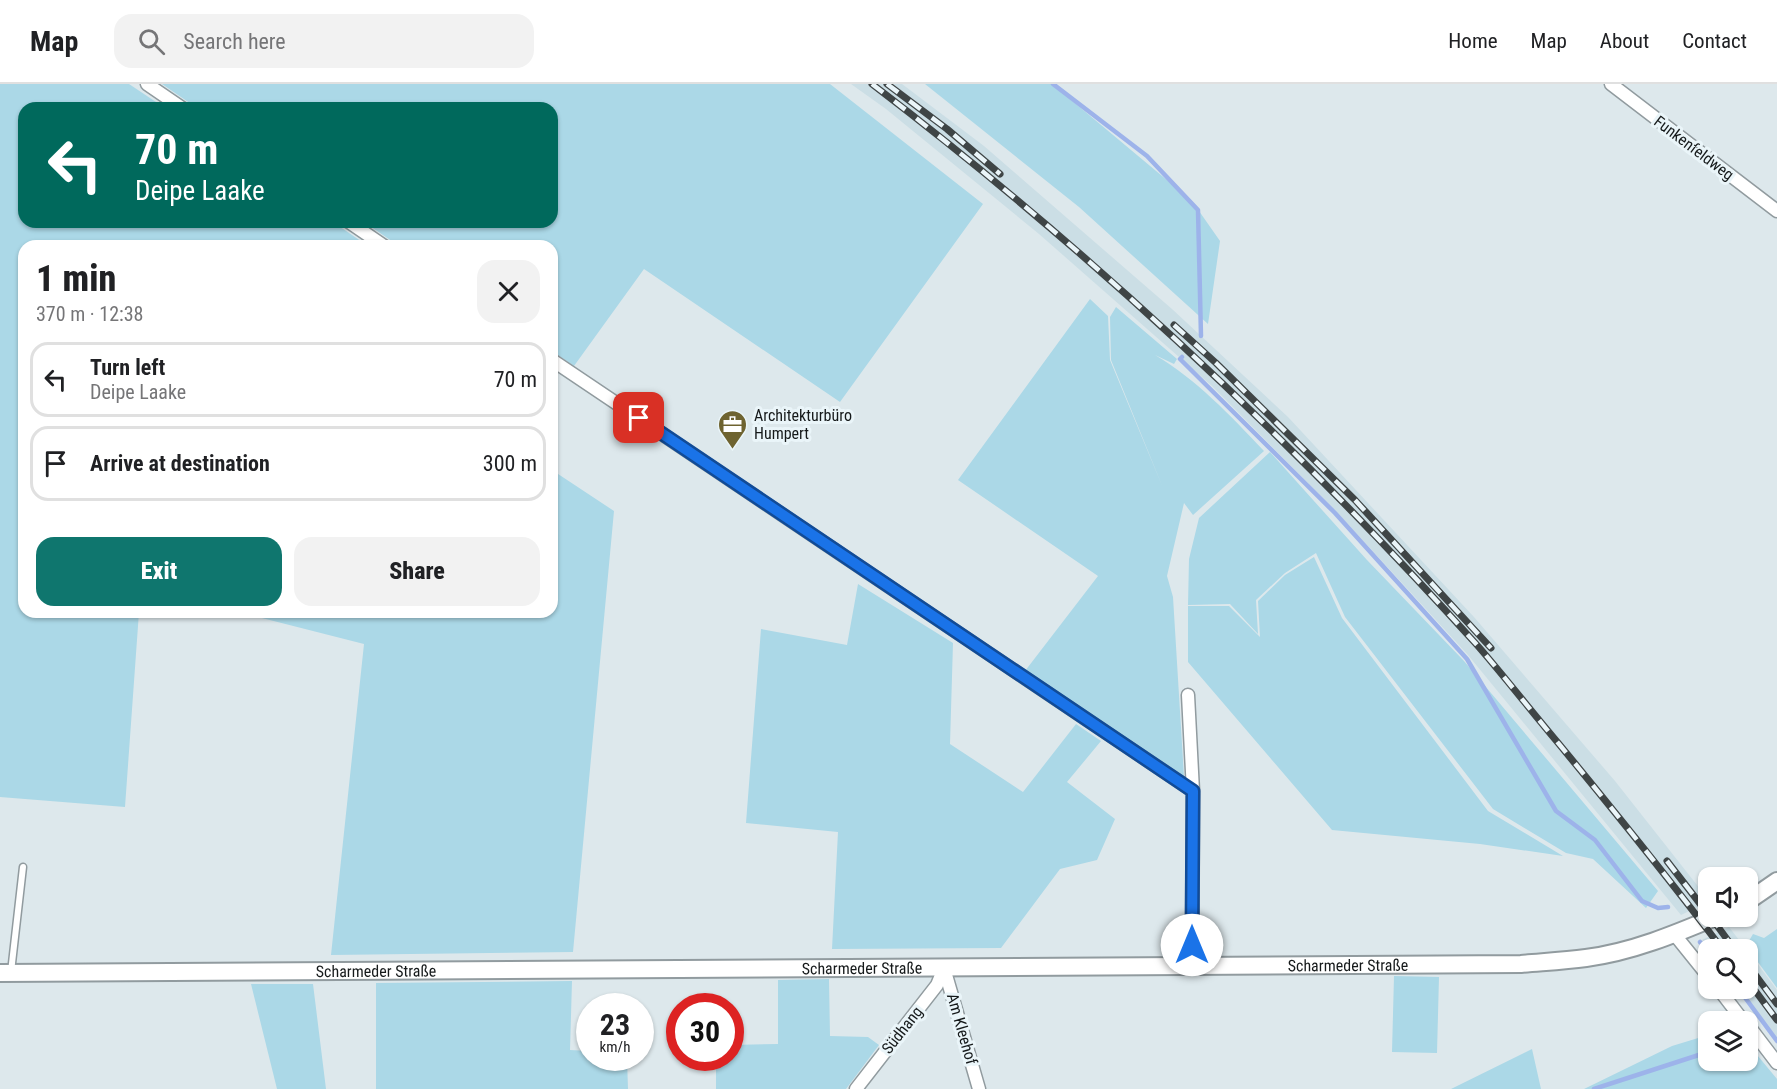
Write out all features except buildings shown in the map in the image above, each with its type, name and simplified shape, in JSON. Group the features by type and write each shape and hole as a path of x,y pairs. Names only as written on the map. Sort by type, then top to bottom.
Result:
{"street":[{"path":"147,84 173,102"},
{"name":"Funkenfeldweg","path":"1611,84 1777,211"},
{"path":"358,228 375,240"},
{"path":"558,364 1193,791"},
{"path":"1188,695 1193,791 1192,967"},
{"path":"1758,893 1777,881"},
{"name":"Scharmeder Straße","path":"6,973 1521,964 1586,958 1630,949 1675,935 1698,925"},
{"path":"1675,935 1698,964"},
{"name":"Südhang","path":"856,1089 937,985 944,968"},
{"name":"Am Kleehof","path":"944,968 980,1089"},
{"path":"1726,999 1736,1011"},
{"path":"1758,1039 1777,1063"}],"lane":[{"path":"6,973 23,867"}],"shaded area":[{"path":"0,84 129,84 156,102 18,102 18,228 342,228 359,240 18,240 18,618 139,618 125,807 0,797"},
{"path":"162,84 830,84 983,204 840,402 644,269 574,366 558,355 558,240 390,240 373,228 558,228 558,102 188,102"},
{"path":"851,84 902,84 984,146 1172,309 1288,417 1474,617 1615,781 1698,886 1698,907 1681,915 1468,655 1336,511 1212,386 1039,234 886,109"},
{"path":"925,84 1052,84 1192,201 1220,241 1208,324 1079,207"},
{"path":"1090,299 1108,316 1110,360 1163,488 1111,360 1110,317 1116,307 1177,359 1174,364 1155,355 1199,387 1226,411 1264,451 1193,515 1184,503 1167,576 1173,597 1184,777 1025,671 1098,576 958,480"},
{"path":"1270,452 1367,560 1464,661 1658,891 1646,908 1593,859 1566,853 1493,809 1345,617 1316,553 1285,573 1256,600 1258,634 1230,604 1188,605 1189,559 1199,518"},
{"path":"558,474 614,511 573,952 331,955 364,644 262,618 558,618"},
{"path":"1314,557 1342,618 1488,811 1563,856 1480,844 1332,830 1188,662 1188,606 1229,606 1260,637 1258,601 1285,575"},
{"path":"858,584 953,643 950,744 1023,792 1076,724 1101,741 1067,782 1115,819 1097,860 1060,869 1001,948 832,949 838,832 746,823 761,629 847,645"},
{"path":"1729,927 1738,939 1704,939"},
{"path":"1777,929 1777,988 1758,962 1758,939 1750,939 1753,934 1764,938"},
{"path":"1758,964 1777,990 1777,1039 1758,1011 1747,999 1758,999"},
{"path":"1394,976 1439,977 1437,1053 1392,1052"},
{"path":"829,979 830,1036 868,1037 879,1045 846,1089 716,1089 716,1071 744,1071 744,1045 778,1044 778,980"},
{"path":"572,981 570,1050 576,1050 576,1071 627,1071 628,1089 376,1089 376,983"},
{"path":"251,984 313,984 326,1089 277,1089"},
{"path":"1698,1038 1698,1071 1758,1071 1758,1056 1777,1079 1777,1089 1584,1089 1672,1046"},
{"path":"1532,1049 1541,1089 1451,1089"}],"waterway":[{"path":"1053,84 1147,156 1198,210 1201,336"},
{"path":"1182,357 1180,359 1335,513 1467,659 1556,811 1595,840 1642,901 1658,908 1668,907"},
{"path":"1746,999 1777,1041"},
{"path":"1594,1089 1698,1055"}],"railway":[{"path":"872,84 1033,213 1111,281 1262,421 1335,494 1477,645 1622,821 1715,939"},
{"path":"887,84 947,129 1000,174"},
{"path":"1174,325 1216,363 1355,500 1491,648"},
{"path":"1667,861 1698,901"},
{"path":"1718,927 1727,939"},
{"path":"1758,978 1777,1004"},
{"path":"1758,994 1777,1020"}],"place":[{"name":"Architekturbüro Humpert","path":"733,450"}],"route":[{"path":"639,418 1193,791 1192,945"}]}
